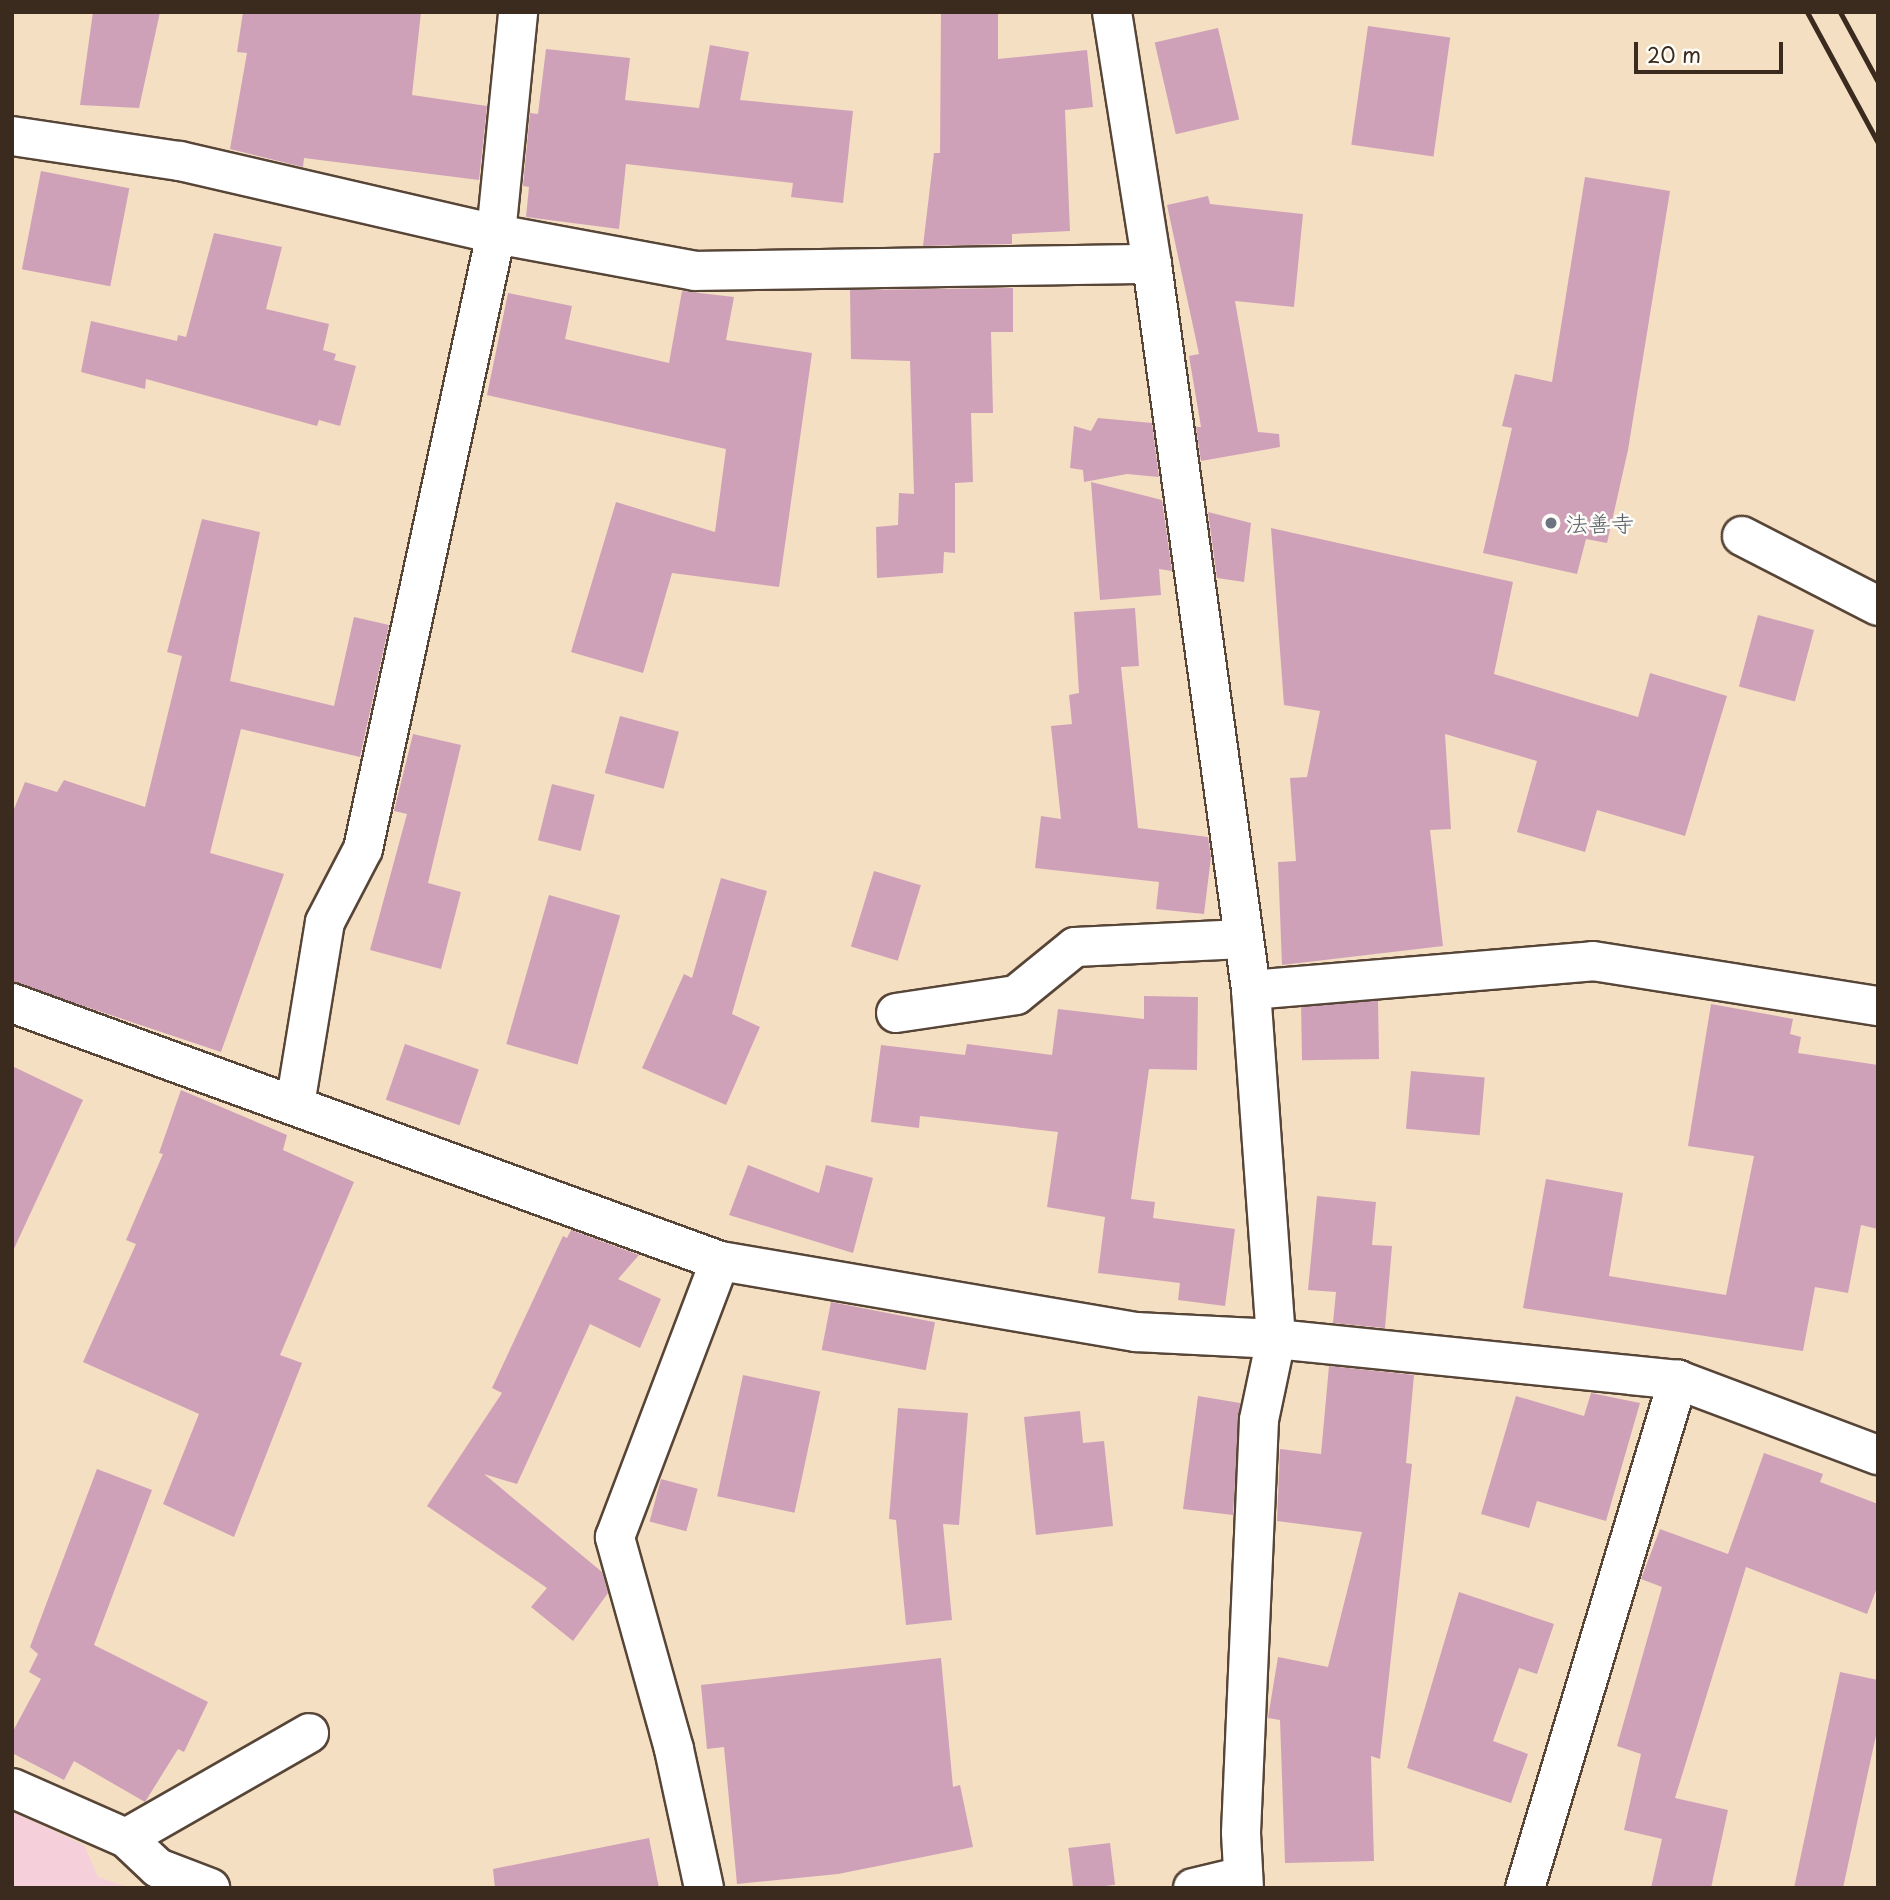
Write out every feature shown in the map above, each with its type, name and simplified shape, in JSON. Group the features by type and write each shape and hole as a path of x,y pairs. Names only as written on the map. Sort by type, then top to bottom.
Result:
{"street":[{"path":"295,1105 324,922 363,849 496,234 518,12"},
{"path":"1112,12 1152,264 1251,990 1276,1339 1259,1420 1241,1833 1243,1882 1193,1888"},
{"path":"12,136 180,161 496,234 695,271 1152,264"},
{"path":"1742,536 1878,606"},
{"path":"896,1013 1016,995 1075,947 1243,939"},
{"path":"1251,990 1593,961 1878,1006"},
{"path":"12,1003 720,1261 1136,1332 1276,1339 1678,1380 1878,1455"},
{"path":"704,1888 674,1749 615,1537 720,1261"},
{"path":"1525,1888 1678,1380"},
{"path":"126,1838 309,1732"},
{"path":"12,1788 126,1838 158,1868 210,1888"}],"shaded area":[{"path":"12,1811 84,1845 98,1877 130,1888 12,1888"}],"building":[{"path":"93,12 160,12 139,108 80,105"},
{"path":"243,12 421,12 412,95 487,106 479,180 304,158 303,167 230,149 247,53 237,52"},
{"path":"941,12 998,12 998,59 1087,50 1093,107 1065,110 1070,231 1012,234 1012,244 923,246 934,153 940,153"},
{"path":"1368,26 1450,38 1433,156 1351,145"},
{"path":"1218,28 1239,120 1176,134 1155,43"},
{"path":"710,45 749,52 740,100 853,111 843,203 791,197 793,183 626,164 619,229 526,217 529,187 523,186 530,113 538,114 546,49 630,58 625,100 699,108"},
{"path":"41,171 129,188 110,286 22,269"},
{"path":"1585,177 1670,191 1628,450 1607,543 1586,539 1577,574 1483,553 1512,428 1502,426 1515,374 1552,382"},
{"path":"1208,196 1210,204 1303,214 1294,307 1235,301 1258,432 1279,434 1280,447 1201,461 1196,427 1201,427 1189,356 1199,354 1167,205"},
{"path":"214,233 282,247 266,309 329,324 323,350 336,354 334,360 356,366 340,426 319,420 317,426 146,379 145,389 81,372 91,321 177,341 178,335 186,337"},
{"path":"1013,288 1013,332 991,332 993,413 971,413 973,482 955,483 955,553 944,552 943,573 877,578 876,527 898,525 899,493 914,494 910,361 851,359 850,290"},
{"path":"682,291 734,297 726,340 812,353 779,587 672,573 643,673 571,652 616,502 715,532 726,449 487,395 508,293 572,306 565,339 669,363"},
{"path":"1098,418 1152,423 1159,477 1127,474 1084,482 1083,470 1070,468 1074,426 1091,431"},
{"path":"1091,482 1162,500 1172,571 1159,569 1161,595 1100,600"},
{"path":"1208,512 1251,523 1244,582 1217,578"},
{"path":"202,519 260,532 230,681 334,706 354,617 389,625 360,757 241,729 210,853 284,874 221,1052 12,982 12,814 25,782 57,792 64,780 145,807 182,656 167,652"},
{"path":"1271,528 1513,582 1494,674 1638,717 1650,673 1727,696 1685,836 1597,810 1585,852 1517,832 1537,761 1445,734 1451,829 1430,830 1443,946 1282,965 1278,862 1296,861 1290,778 1307,777 1320,711 1284,705"},
{"path":"1135,608 1139,666 1121,667 1138,828 1208,837 1211,857 1204,914 1156,909 1159,882 1035,868 1041,816 1061,819 1051,726 1072,724 1069,695 1079,693 1074,612"},
{"path":"1758,615 1814,630 1795,701 1739,686"},
{"path":"620,716 679,732 664,789 605,773"},
{"path":"413,734 461,745 428,883 461,892 441,969 370,950 407,814 394,811"},
{"path":"552,784 595,795 581,851 538,840"},
{"path":"874,871 921,885 898,961 851,947"},
{"path":"721,878 767,891 732,1014 760,1027 726,1105 642,1068 684,974 692,978"},
{"path":"549,895 620,915 577,1064 506,1044"},
{"path":"1144,996 1198,997 1197,1070 1149,1069 1131,1199 1155,1202 1153,1218 1235,1229 1225,1306 1178,1300 1180,1283 1098,1273 1105,1217 1047,1207 1058,1132 920,1116 919,1128 871,1122 881,1045 965,1055 967,1044 1052,1055 1058,1009 1144,1019"},
{"path":"1378,1001 1379,1059 1302,1060 1301,1002"},
{"path":"1711,1004 1793,1019 1790,1034 1801,1037 1798,1053 1878,1065 1878,1229 1861,1225 1848,1293 1815,1287 1803,1351 1523,1308 1546,1179 1623,1193 1609,1276 1726,1295 1754,1156 1688,1146"},
{"path":"405,1044 479,1069 460,1125 386,1100"},
{"path":"12,1066 83,1100 12,1253"},
{"path":"1411,1071 1485,1077 1480,1135 1406,1129"},
{"path":"181,1090 287,1135 283,1150 354,1182 280,1355 302,1363 234,1537 163,1504 199,1414 83,1362 136,1244 126,1240 163,1154 159,1153"},
{"path":"748,1165 819,1193 826,1165 873,1178 853,1253 729,1215"},
{"path":"1317,1196 1376,1202 1372,1245 1392,1246 1385,1328 1333,1323 1336,1292 1308,1290"},
{"path":"571,1230 639,1255 618,1279 661,1299 640,1348 590,1324 517,1484 484,1474 602,1572 608,1593 573,1641 531,1607 547,1588 427,1506 502,1393 492,1388 563,1236 567,1238"},
{"path":"831,1302 935,1322 926,1370 822,1350"},
{"path":"1329,1366 1414,1375 1406,1463 1412,1464 1380,1759 1371,1756 1374,1861 1285,1863 1280,1720 1268,1718 1278,1657 1328,1667 1362,1532 1277,1521 1280,1449 1321,1454"},
{"path":"743,1375 820,1391 794,1513 717,1496"},
{"path":"1591,1393 1640,1403 1606,1521 1537,1501 1529,1528 1481,1514 1516,1396 1584,1416"},
{"path":"1198,1396 1240,1403 1233,1515 1183,1509"},
{"path":"898,1408 968,1413 959,1525 943,1524 952,1620 906,1625 896,1520 889,1519"},
{"path":"1080,1411 1083,1443 1104,1441 1113,1526 1036,1535 1024,1417"},
{"path":"1764,1453 1823,1474 1820,1482 1878,1504 1878,1585 1867,1614 1746,1567 1675,1798 1728,1810 1711,1888 1651,1888 1662,1839 1624,1830 1641,1754 1617,1746 1662,1587 1641,1579 1660,1529 1728,1554"},
{"path":"97,1469 152,1490 94,1645 208,1702 184,1752 178,1749 145,1802 74,1761 64,1780 12,1753 12,1733 41,1679 29,1672 38,1654 30,1647"},
{"path":"661,1479 698,1489 686,1531 650,1522"},
{"path":"1459,1592 1554,1624 1537,1674 1519,1668 1493,1741 1528,1754 1511,1803 1407,1768"},
{"path":"941,1658 953,1787 960,1785 973,1847 838,1874 737,1884 724,1747 707,1749 701,1685"},
{"path":"1840,1672 1878,1680 1878,1726 1843,1888 1794,1888"},
{"path":"649,1838 659,1888 495,1888 493,1869"},
{"path":"1110,1843 1115,1885 1073,1888 1068,1848"}],"railway":[{"path":"1807,12 1878,143"},
{"path":"1840,12 1878,82"}],"place":[{"name":"法善寺","path":"1551,523"}]}
